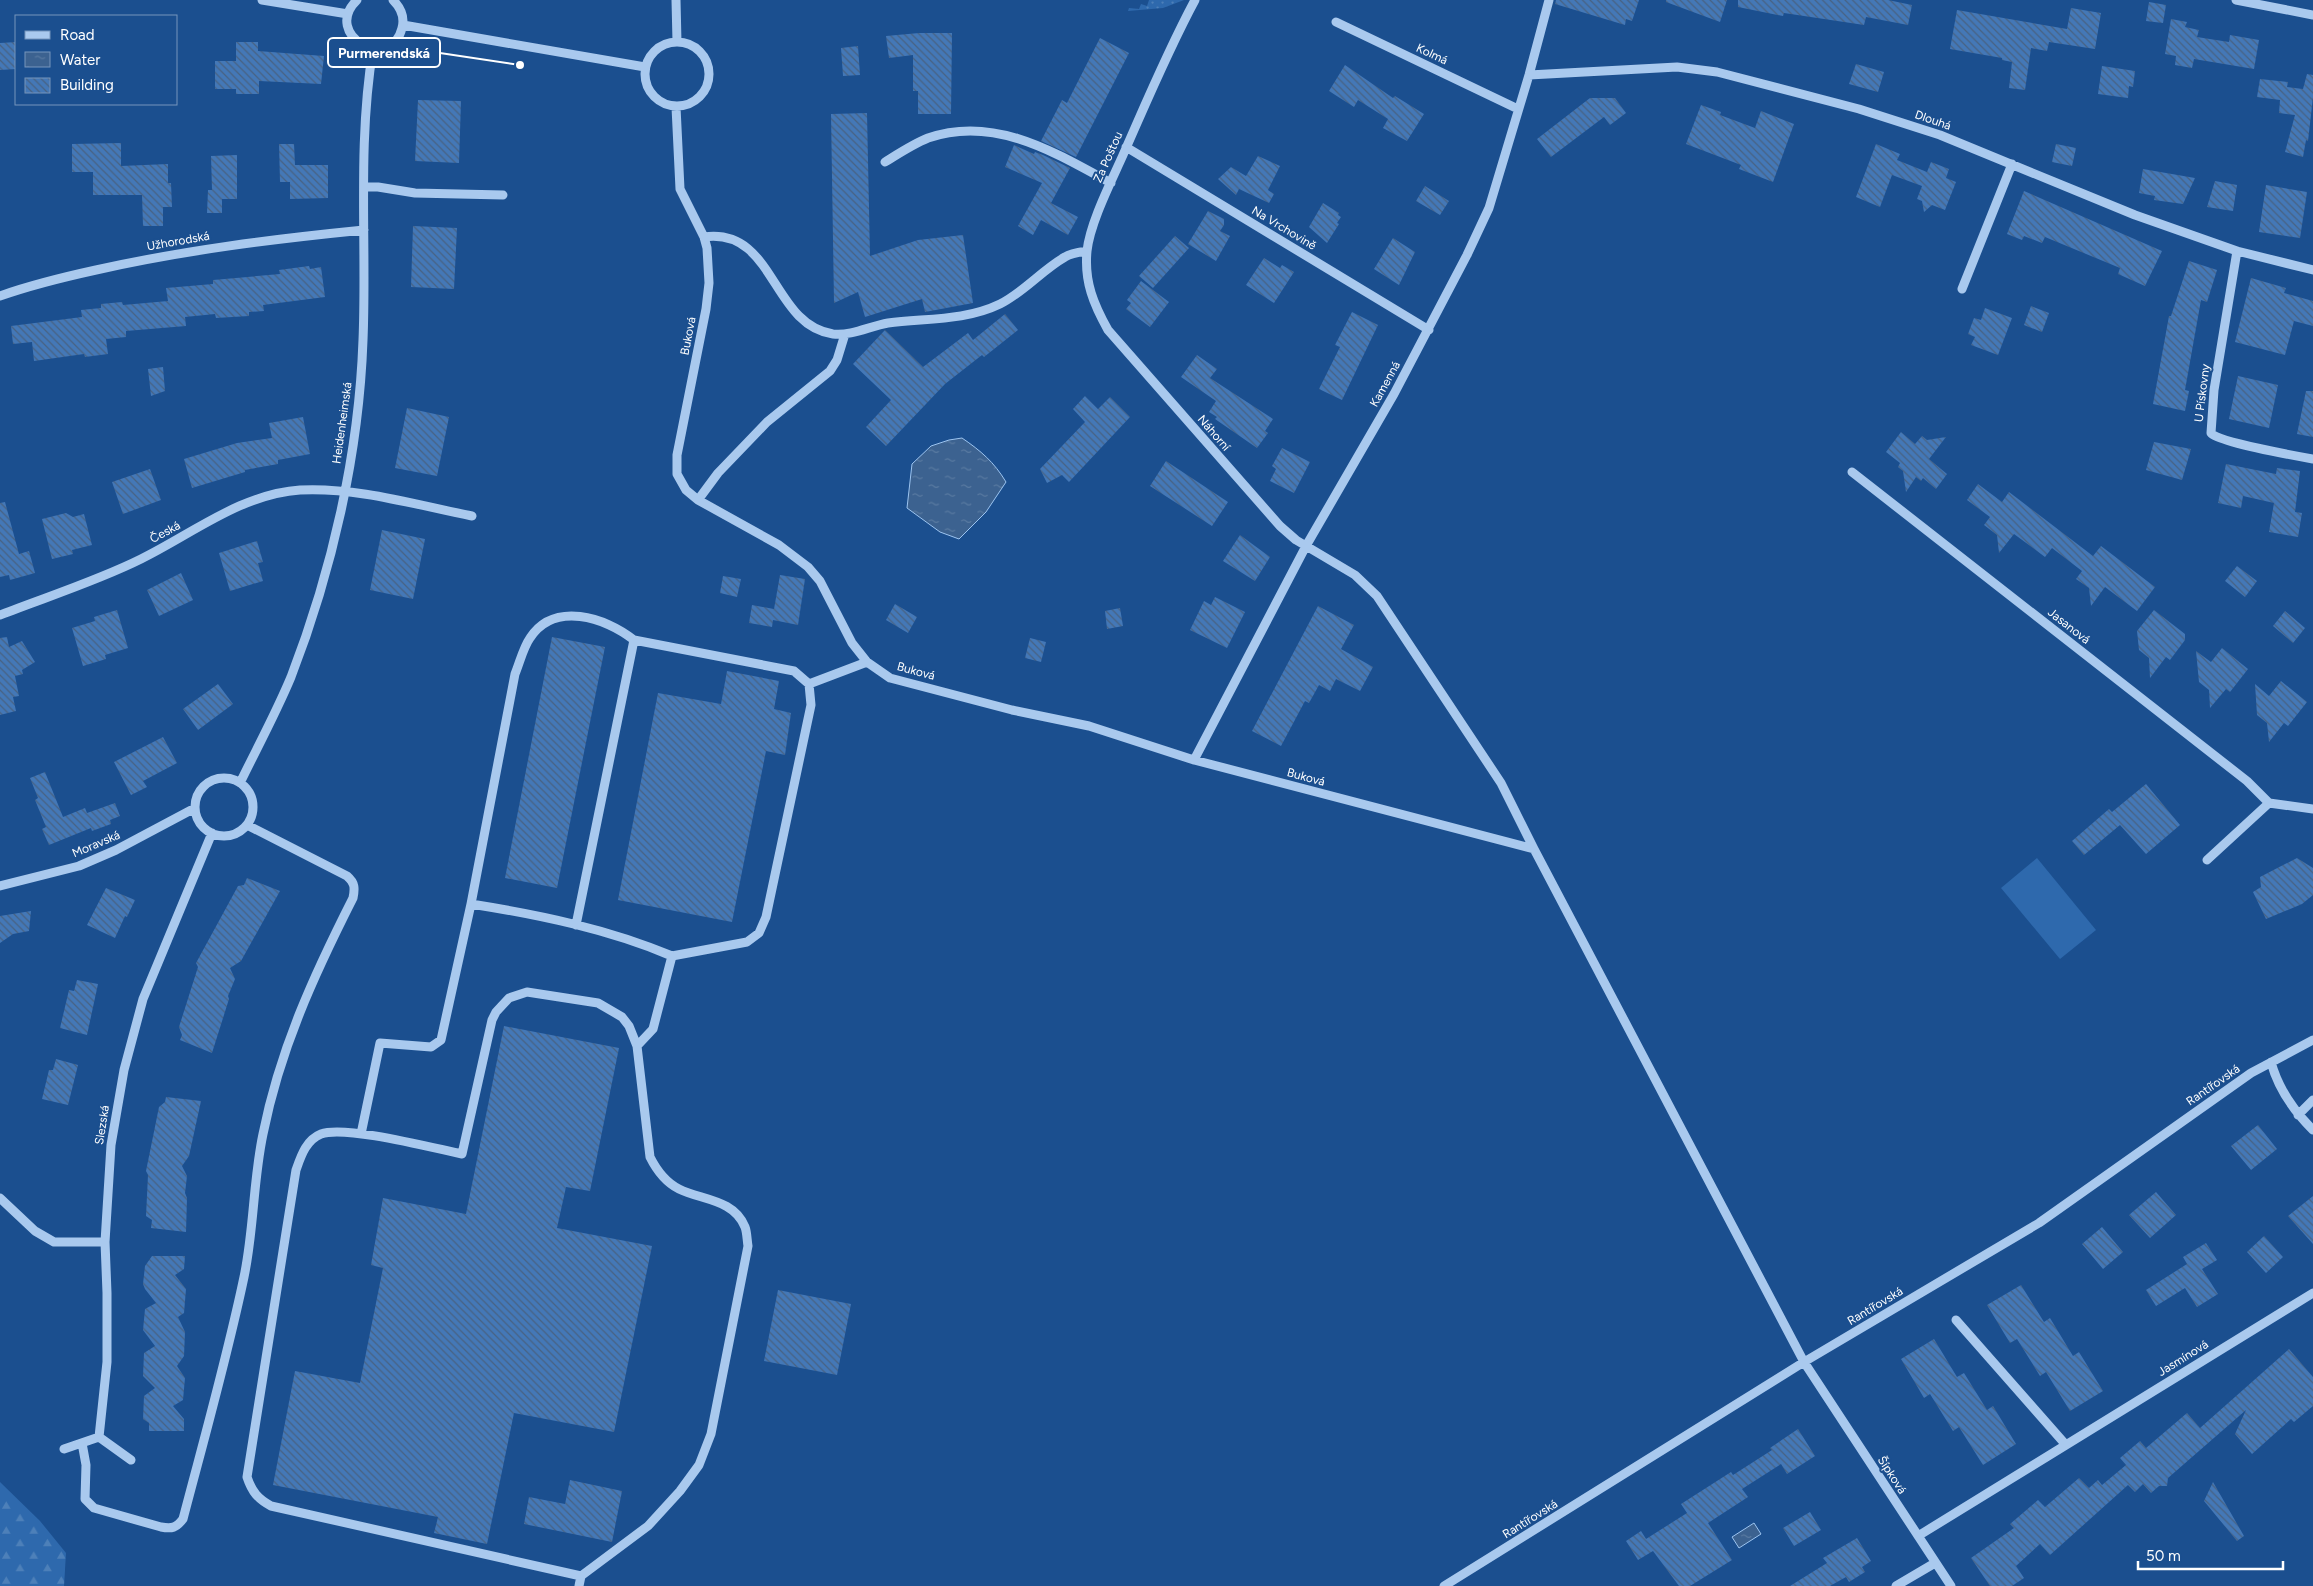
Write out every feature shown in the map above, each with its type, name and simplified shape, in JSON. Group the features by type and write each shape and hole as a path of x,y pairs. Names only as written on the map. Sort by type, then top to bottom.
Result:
{"street":[{"path":"262,0 348,14"},
{"path":"357,0 348,14 348,24 352,37 360,44 373,49 382,48 394,41 400,34 402,25 401,10 393,0"},
{"path":"676,0 678,42"},
{"name":"Za Poštou","path":"1108,330 1093,303 1087,276 1087,251 1092,231 1110,182 1195,0"},
{"name":"Kamenná","path":"1194,760 1306,546 1429,330 1489,208 1529,75 1549,0"},
{"path":"2236,0 2313,15"},
{"name":"Kolmá","path":"1336,22 1518,109"},
{"path":"402,25 645,67"},
{"path":"678,42 695,48 707,62 709,72 704,92 687,105 676,107 658,101 651,94 644,77 645,67 653,52 668,43 678,42"},
{"name":"Heidenheimská","path":"240,783 280,700 300,650 327,568 344,492 362,366 363,140 367,88 373,49"},
{"name":"Dlouhá","path":"1529,75 1677,67 1717,72 1859,109 1940,135 2135,215 2238,251 2313,270"},
{"name":"Buková","path":"676,107 680,188 704,237 708,264 707,298 677,464 677,474 686,490 698,500 779,545 808,567 820,581 852,643 867,662 890,678 1012,710 1089,726 1194,760 1534,849"},
{"path":"885,162 928,138 966,130 996,132 1059,154 1110,182"},
{"name":"Na Vrchovině","path":"1126,147 1429,330"},
{"path":"1962,289 2012,164"},
{"path":"364,187 415,193 503,195"},
{"name":"Užhorodská","path":"0,296 76,274 162,255 228,245 364,230"},
{"path":"704,237 722,236 746,246 761,262 800,318 817,329 831,334 845,334 886,324 920,322 966,315 1001,304 1066,256 1087,251"},
{"name":"U Pískovny","path":"2238,251 2214,390 2211,432 2214,436 2236,443 2313,460"},
{"name":"Náhorní","path":"1108,330 1280,526 1306,546 1355,574 1377,596 1501,783 1534,849"},
{"path":"698,500 718,473 767,422 830,371 837,360 845,334"},
{"name":"Jasanová","path":"1852,472 2240,775 2269,803"},
{"name":"Česká","path":"0,615 139,560 238,506 266,495 300,490 344,492 472,516"},
{"path":"361,1134 380,1043 431,1047 441,1040 471,904 515,674 530,638 545,622 566,615 595,619 622,631 634,640 794,671 809,684 811,705 766,917 759,933 747,942 672,956 633,940 534,914 471,904"},
{"path":"576,925 634,640"},
{"path":"809,684 867,662"},
{"path":"223,778 240,783 252,798 251,817 246,825 231,835 212,833 200,823 195,808 200,790 206,784 223,778"},
{"path":"2207,860 2269,803 2313,809"},
{"name":"Moravská","path":"0,886 79,866 116,850 195,808"},
{"path":"82,1443 86,1465 85,1499 94,1508 161,1528 171,1529 183,1520 244,1277 262,1135 274,1084 309,986 354,890 352,881 347,876 246,825"},
{"name":"Slezská","path":"99,1437 107,1362 105,1242 111,1145 124,1070 143,999 212,833"},
{"name":"Šípková","path":"1534,849 1804,1362 1935,1563"},
{"path":"637,1046 653,1029 672,956"},
{"path":"579,1586 581,1576 648,1526 680,1491 699,1465 711,1434 748,1246 745,1227 734,1212 718,1202 680,1190 655,1168 650,1157 637,1046 629,1026 622,1017 607,1007 535,992 520,993 502,1004 492,1020 462,1154 342,1130 321,1134 311,1141 302,1152 296,1170 247,1477 251,1489 259,1500 272,1506 581,1576"},
{"name":"Rantířovská","path":"1444,1586 1804,1362 2039,1223 2235,1085 2271,1062 2313,1040"},
{"path":"2271,1062 2274,1074 2298,1115 2313,1130"},
{"path":"2298,1115 2313,1100"},
{"path":"0,1198 35,1231 54,1242 105,1242"},
{"name":"Jasmínová","path":"1918,1536 2313,1293"},
{"path":"1956,1320 2066,1445"},
{"path":"64,1448 99,1437 131,1460"},
{"path":"1896,1586 1935,1563 1951,1586"}],"green space":[{"path":"1149,0 1184,0 1163,8 1128,11 1129,8 1139,9 1141,4 1147,6"},
{"path":"2037,858 2096,930 2060,959 2001,888"},
{"path":"0,1482 40,1521 66,1553 64,1586 0,1586"}],"water":[{"path":"962,438 987,457 1006,482 986,512 959,539 940,532 907,508 912,464 931,446"},
{"path":"1754,1523 1761,1534 1739,1548 1732,1537"}],"building":[{"path":"1556,0 1639,0 1632,21 1626,19 1625,25 1555,4"},
{"path":"1666,0 1727,0 1720,22 1666,2"},
{"path":"1738,0 1888,0 1912,5 1908,25 1866,17 1864,25 1784,13 1783,16 1738,7"},
{"path":"2149,2 2166,5 2163,23 2146,21"},
{"path":"2071,8 2101,13 2095,49 2049,42 2047,51 2031,48 2025,90 2009,88 2012,62 2002,60 2002,58 1950,49 1957,10 2067,29"},
{"path":"2171,19 2187,22 2185,27 2199,30 2197,37 2229,42 2230,35 2259,40 2254,69 2194,59 2192,68 2175,65 2176,56 2165,54"},
{"path":"952,33 951,114 918,114 918,91 913,91 913,55 889,58 886,36"},
{"path":"1100,38 1129,53 1076,157 1041,141 1062,100 1067,103"},
{"path":"15,42 15,69 0,70 0,43"},
{"path":"236,42 258,42 258,51 324,56 321,84 259,81 259,94 236,94 236,89 215,89 215,61 236,61"},
{"path":"858,46 860,75 843,76 841,48"},
{"path":"1856,64 1884,72 1878,92 1849,84"},
{"path":"1345,65 1393,98 1395,96 1424,114 1407,141 1383,128 1388,119 1358,100 1354,107 1329,91"},
{"path":"2102,66 2135,71 2133,87 2129,86 2128,98 2098,94"},
{"path":"2307,74 2313,75 2313,97 2308,141 2306,140 2303,157 2285,152 2295,115 2279,113 2280,100 2257,97 2260,79 2288,82 2287,87 2303,89"},
{"path":"1590,98 1615,98 1626,113 1610,125 1604,117 1551,157 1537,139"},
{"path":"418,100 461,101 459,163 415,161"},
{"path":"1701,105 1721,112 1720,115 1755,128 1761,111 1794,124 1773,182 1739,169 1741,165 1686,144"},
{"path":"867,113 870,256 918,240 963,235 973,303 925,312 922,299 865,317 858,292 834,303 831,114"},
{"path":"121,143 121,166 168,164 168,183 171,183 172,207 163,207 163,226 143,226 142,195 93,195 93,172 72,172 72,144"},
{"path":"279,144 294,144 295,165 328,165 328,198 290,199 290,182 280,182"},
{"path":"1876,144 1900,154 1897,160 1927,172 1931,162 1949,169 1946,178 1956,182 1945,210 1932,205 1924,212 1922,201 1917,199 1922,186 1892,175 1880,207 1856,197"},
{"path":"2056,144 2076,148 2072,166 2052,162"},
{"path":"1014,145 1034,154 1035,152 1043,155 1070,168 1051,203 1078,217 1068,235 1041,220 1033,235 1018,226 1042,183 1005,167"},
{"path":"237,155 237,199 222,199 222,213 207,213 208,190 212,190 211,156"},
{"path":"1258,156 1280,166 1268,190 1274,194 1269,203 1239,189 1236,195 1218,179 1231,167 1246,176"},
{"path":"2143,169 2195,178 2183,204 2154,200 2155,196 2139,193"},
{"path":"2215,181 2237,185 2233,211 2207,207"},
{"path":"2266,185 2307,192 2300,238 2259,232"},
{"path":"1425,186 1449,201 1440,215 1416,201"},
{"path":"2024,191 2162,251 2145,286 2118,274 2120,268 2045,237 2042,243 2024,236 2022,240 2007,234"},
{"path":"1323,203 1339,213 1338,215 1341,217 1337,223 1339,224 1327,243 1309,227"},
{"path":"1208,211 1224,219 1224,225 1220,231 1230,236 1216,261 1188,244"},
{"path":"413,226 457,228 454,289 411,287"},
{"path":"1175,236 1189,248 1153,288 1139,276"},
{"path":"1393,238 1415,252 1399,285 1374,269"},
{"path":"1264,258 1280,268 1282,265 1294,272 1274,303 1246,285"},
{"path":"2189,261 2217,270 2207,302 2201,300 2185,390 2189,391 2185,411 2153,404 2169,316 2171,316"},
{"path":"309,266 310,269 321,267 325,297 263,305 264,311 249,312 249,316 216,318 215,314 185,317 186,326 126,331 126,337 106,339 108,354 85,357 84,354 34,361 32,342 13,344 11,326 82,317 81,310 101,308 101,304 122,302 123,305 168,301 166,288 213,284 213,280 280,274 279,270"},
{"path":"2251,278 2286,288 2284,293 2313,301 2313,326 2294,321 2285,355 2235,342"},
{"path":"1141,281 1169,302 1150,327 1126,309 1131,303 1127,300"},
{"path":"2031,306 2049,313 2042,332 2024,325"},
{"path":"1985,308 2012,318 1998,355 1971,345 1975,337 1968,334 1974,318 1981,320"},
{"path":"1352,312 1378,325 1342,400 1319,389 1340,347 1335,345"},
{"path":"1005,314 1018,330 945,384 886,446 866,427 891,400 853,364 885,330 923,367 968,333 973,340"},
{"path":"1197,355 1217,369 1210,378 1273,419 1265,431 1268,433 1257,448 1215,419 1217,417 1209,412 1216,401 1181,377"},
{"path":"163,367 165,391 151,396 148,369"},
{"path":"2238,376 2278,385 2269,428 2229,419"},
{"path":"2306,391 2313,391 2313,437 2297,434"},
{"path":"1085,396 1098,409 1110,397 1130,417 1069,482 1062,475 1047,483 1040,469 1085,422 1073,409"},
{"path":"407,408 449,417 437,476 395,468"},
{"path":"303,417 310,454 278,460 278,464 245,470 245,472 192,488 184,459 237,443 272,438 269,423"},
{"path":"1901,432 1915,444 1922,436 1927,440 1946,437 1929,459 1947,474 1936,489 1923,478 1921,481 1916,477 1906,492 1903,471 1898,467 1900,463 1886,452"},
{"path":"2154,442 2191,449 2182,480 2146,470"},
{"path":"1282,448 1310,462 1294,493 1270,481 1276,469 1272,466"},
{"path":"1166,461 1228,502 1212,526 1150,486"},
{"path":"2226,464 2276,474 2277,468 2300,471 2295,512 2302,513 2298,537 2269,532 2274,503 2243,496 2241,508 2218,503"},
{"path":"150,469 161,500 123,514 112,482"},
{"path":"1978,484 2002,502 2009,492 2093,556 2101,546 2155,587 2137,611 2105,587 2091,606 2089,588 2076,579 2082,571 2052,548 2045,557 2014,534 1999,553 1997,535 1984,525 1990,517 1967,500"},
{"path":"5,502 19,554 29,551 35,573 10,580 9,575 0,577 0,503"},
{"path":"66,513 73,517 84,514 92,545 72,550 73,554 52,559 42,519"},
{"path":"382,530 425,539 413,599 370,590"},
{"path":"1240,535 1270,557 1255,581 1223,561"},
{"path":"257,541 263,562 258,563 263,581 230,591 219,553"},
{"path":"2237,566 2257,581 2245,597 2225,581"},
{"path":"181,573 193,600 159,616 147,590"},
{"path":"780,575 805,579 798,625 773,620 772,627 749,623 752,605 774,609"},
{"path":"723,576 741,579 737,597 720,593"},
{"path":"1215,597 1245,612 1227,648 1190,630 1204,601 1211,605"},
{"path":"895,604 917,617 908,633 886,620"},
{"path":"1318,606 1354,625 1341,649 1373,667 1360,691 1336,679 1330,691 1319,685 1309,703 1305,701 1281,746 1252,731"},
{"path":"1120,608 1123,626 1107,629 1105,611"},
{"path":"117,610 128,648 105,655 106,659 83,666 72,628 95,621 94,617"},
{"path":"2154,610 2185,634 2185,640 2170,660 2166,657 2150,678 2149,658 2139,650 2137,631"},
{"path":"2285,611 2305,628 2293,643 2273,626"},
{"path":"7,637 9,647 22,641 35,662 22,670 23,674 15,676 19,696 13,697 16,711 0,715 0,638"},
{"path":"552,637 605,647 557,888 505,878"},
{"path":"1030,638 1046,642 1041,662 1025,658"},
{"path":"2222,648 2248,669 2230,692 2226,689 2210,708 2209,690 2199,682 2196,651 2211,662"},
{"path":"727,671 779,681 774,709 791,713 785,755 766,751 732,922 618,900 658,693 721,704"},
{"path":"2281,681 2307,702 2288,726 2284,723 2269,742 2267,723 2257,715 2255,684 2269,696"},
{"path":"218,684 233,704 198,730 183,709"},
{"path":"163,737 177,763 143,781 147,787 131,795 114,762"},
{"path":"45,772 63,817 85,808 87,813 115,803 120,816 110,820 111,824 92,831 91,828 49,845 42,829 46,827 35,800 38,798 30,778"},
{"path":"2146,784 2180,825 2146,854 2120,825 2084,855 2072,841 2109,809 2112,812"},
{"path":"2297,858 2313,868 2313,895 2302,904 2266,919 2253,892 2261,887 2260,877"},
{"path":"247,878 280,891 241,961 230,968 235,979 228,996 229,999 212,1053 180,1040 182,1035 179,1027 198,967 196,963 238,886 244,885"},
{"path":"106,888 135,900 115,938 87,925"},
{"path":"31,911 29,931 13,934 0,943 0,916"},
{"path":"77,980 98,984 87,1035 60,1028 69,990 74,991"},
{"path":"504,1026 619,1048 590,1191 566,1187 557,1228 652,1246 614,1432 514,1413 487,1544 434,1533 438,1517 273,1485 295,1371 360,1383 383,1268 371,1265 383,1198 466,1214"},
{"path":"56,1059 78,1065 68,1105 42,1099 49,1070 53,1070"},
{"path":"166,1097 201,1101 189,1156 182,1166 187,1176 185,1193 187,1198 186,1232 151,1228 152,1220 146,1216 148,1175 146,1171 159,1107 165,1102"},
{"path":"2258,1125 2277,1149 2251,1170 2231,1146"},
{"path":"2156,1192 2176,1215 2150,1238 2129,1215"},
{"path":"2313,1196 2313,1244 2288,1216"},
{"path":"2102,1227 2123,1252 2103,1269 2082,1244"},
{"path":"2264,1236 2283,1257 2266,1273 2247,1252"},
{"path":"2206,1243 2217,1260 2202,1269 2218,1294 2197,1307 2185,1288 2156,1306 2146,1290 2187,1264 2183,1257"},
{"path":"152,1256 185,1256 184,1269 175,1275 186,1289 184,1313 178,1317 185,1332 184,1356 177,1366 185,1378 183,1400 173,1406 184,1419 184,1431 149,1431 149,1423 143,1419 144,1396 155,1388 143,1376 144,1353 155,1346 143,1330 145,1309 156,1303 143,1284 145,1266"},
{"path":"2021,1285 2044,1322 2050,1318 2073,1356 2079,1352 2103,1391 2070,1411 2046,1372 2040,1376 2017,1339 2010,1343 1987,1305"},
{"path":"778,1290 851,1304 837,1375 764,1361"},
{"path":"1934,1339 1957,1377 1964,1373 1987,1410 1993,1406 2016,1444 1983,1465 1959,1427 1953,1431 1930,1394 1924,1398 1901,1359"},
{"path":"2289,1349 2313,1377 2313,1406 2294,1422 2291,1419 2252,1454 2235,1434 2246,1410 2168,1478 2167,1486 2159,1486 2151,1493 2143,1484 2135,1492 2128,1485 2050,1555 2040,1544 2016,1566 2024,1578 2012,1586 1990,1586 1971,1558 2014,1528 2010,1524 2038,1500 2045,1507 2079,1478 2089,1488 2098,1480 2102,1485 2126,1465 2120,1458 2140,1441 2146,1448 2187,1413 2200,1428"},
{"path":"1798,1429 1815,1456 1787,1474 1781,1464 1742,1489 1748,1497 1708,1523 1732,1560 1690,1586 1679,1586 1653,1551 1638,1560 1626,1541 1641,1531 1646,1539 1687,1513 1681,1504 1731,1472 1733,1475 1772,1450 1770,1448"},
{"path":"570,1480 622,1491 612,1542 524,1524 529,1497 565,1504"},
{"path":"2213,1482 2244,1536 2237,1541 2204,1501"},
{"path":"1810,1512 1821,1530 1794,1546 1783,1528"},
{"path":"1857,1538 1871,1561 1862,1567 1865,1572 1849,1582 1846,1577 1830,1586 1790,1586 1827,1563 1823,1558"}],"place":[{"name":"Purmerendská","path":"520,65"}]}
